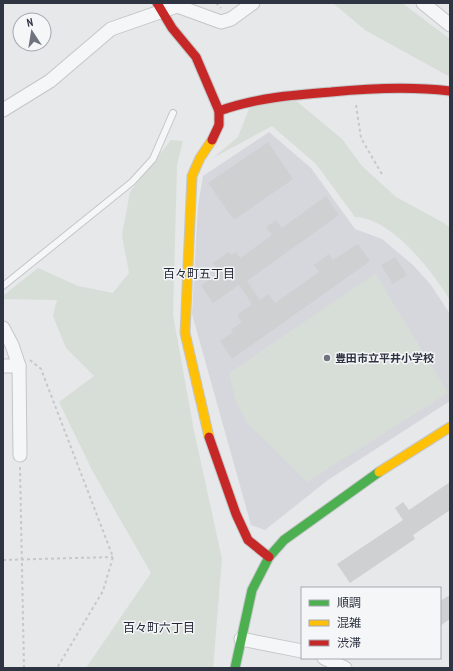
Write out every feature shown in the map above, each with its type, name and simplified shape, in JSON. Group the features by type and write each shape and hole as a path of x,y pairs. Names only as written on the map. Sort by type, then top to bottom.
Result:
{"street":[{"path":"3,110 50,81 111,29 160,7 177,6 221,22 231,19 253,3"},
{"path":"423,3 450,25"},
{"path":"160,7 172,28 196,57 219,111 217,134 200,156 192,176 185,333 209,436 236,514 248,540 269,557"},
{"path":"219,111 236,104 287,95 395,87 450,91"},
{"path":"3,328 24,363 20,455"},
{"path":"3,366 24,363"},
{"path":"235,668 252,590 269,557 284,540 372,476 450,426"},
{"path":"241,639 301,651"},
{"path":"326,659 345,668"}],"lane":[{"path":"3,286 132,182 153,159 174,113"}],"path":[{"path":"354,90 361,138 383,176"},
{"path":"24,363 41,369 113,557 103,591 57,668"},
{"path":"20,455 24,668"},
{"path":"3,560 113,557"}],"shaded area":[{"path":"333,3 402,3 450,39 450,77 365,30"},
{"path":"294,99 342,139 362,166 396,197 444,223 450,228 450,300 433,275 410,248 383,226 369,220 355,217 316,164 272,126 213,158 238,137 250,106"},
{"name":"豊田市立平井小学校","path":"269,132 311,168 355,229 382,239 413,265 431,285 450,314 450,401 328,480 265,530 251,525 192,314 198,206 203,176"},
{"path":"171,140 183,141 177,165 173,315 194,431 222,559 213,668 86,668 151,573 93,472 59,402 94,376 66,348 53,316 57,300 3,299 3,296 38,268 78,286 113,293 129,273 122,235 130,192"},
{"path":"376,273 448,393 307,482 246,422 235,399 229,373"}],"building":[{"path":"268,142 293,179 234,220 208,183"},
{"path":"326,196 339,215 247,281 260,300 268,294 275,303 319,272 314,265 329,254 333,260 358,244 370,261 232,359 220,341 233,332 231,330 242,322 237,315 252,304 239,285 213,303 201,286 219,272 213,263 229,252 231,255 236,252 240,258 272,235 266,227 276,220 282,228"},
{"path":"395,257 407,275 393,284 381,265"},
{"path":"450,482 450,510 413,535 415,539 350,583 337,564 403,520 395,508 403,502 409,510"},
{"path":"450,595 450,619 441,625 441,600"}],"traffic: fast":[{"path":"235,668 252,590 269,557 284,540 379,472"}],"traffic: slow":[{"path":"209,437 185,333 192,176 200,158 212,140"},
{"path":"379,472 450,427"}],"traffic: jam":[{"path":"157,3 172,28 196,57 219,111 219,125 212,140"},
{"path":"219,111 260,100 361,89 420,88 450,91"},
{"path":"209,437 236,514 248,540 269,557"}],"place":[{"name":"豊田市立平井小学校","path":"327,358"}],"district":[{"name":"百々町五丁目","path":"199,273"},
{"name":"百々町六丁目","path":"159,627"}]}
